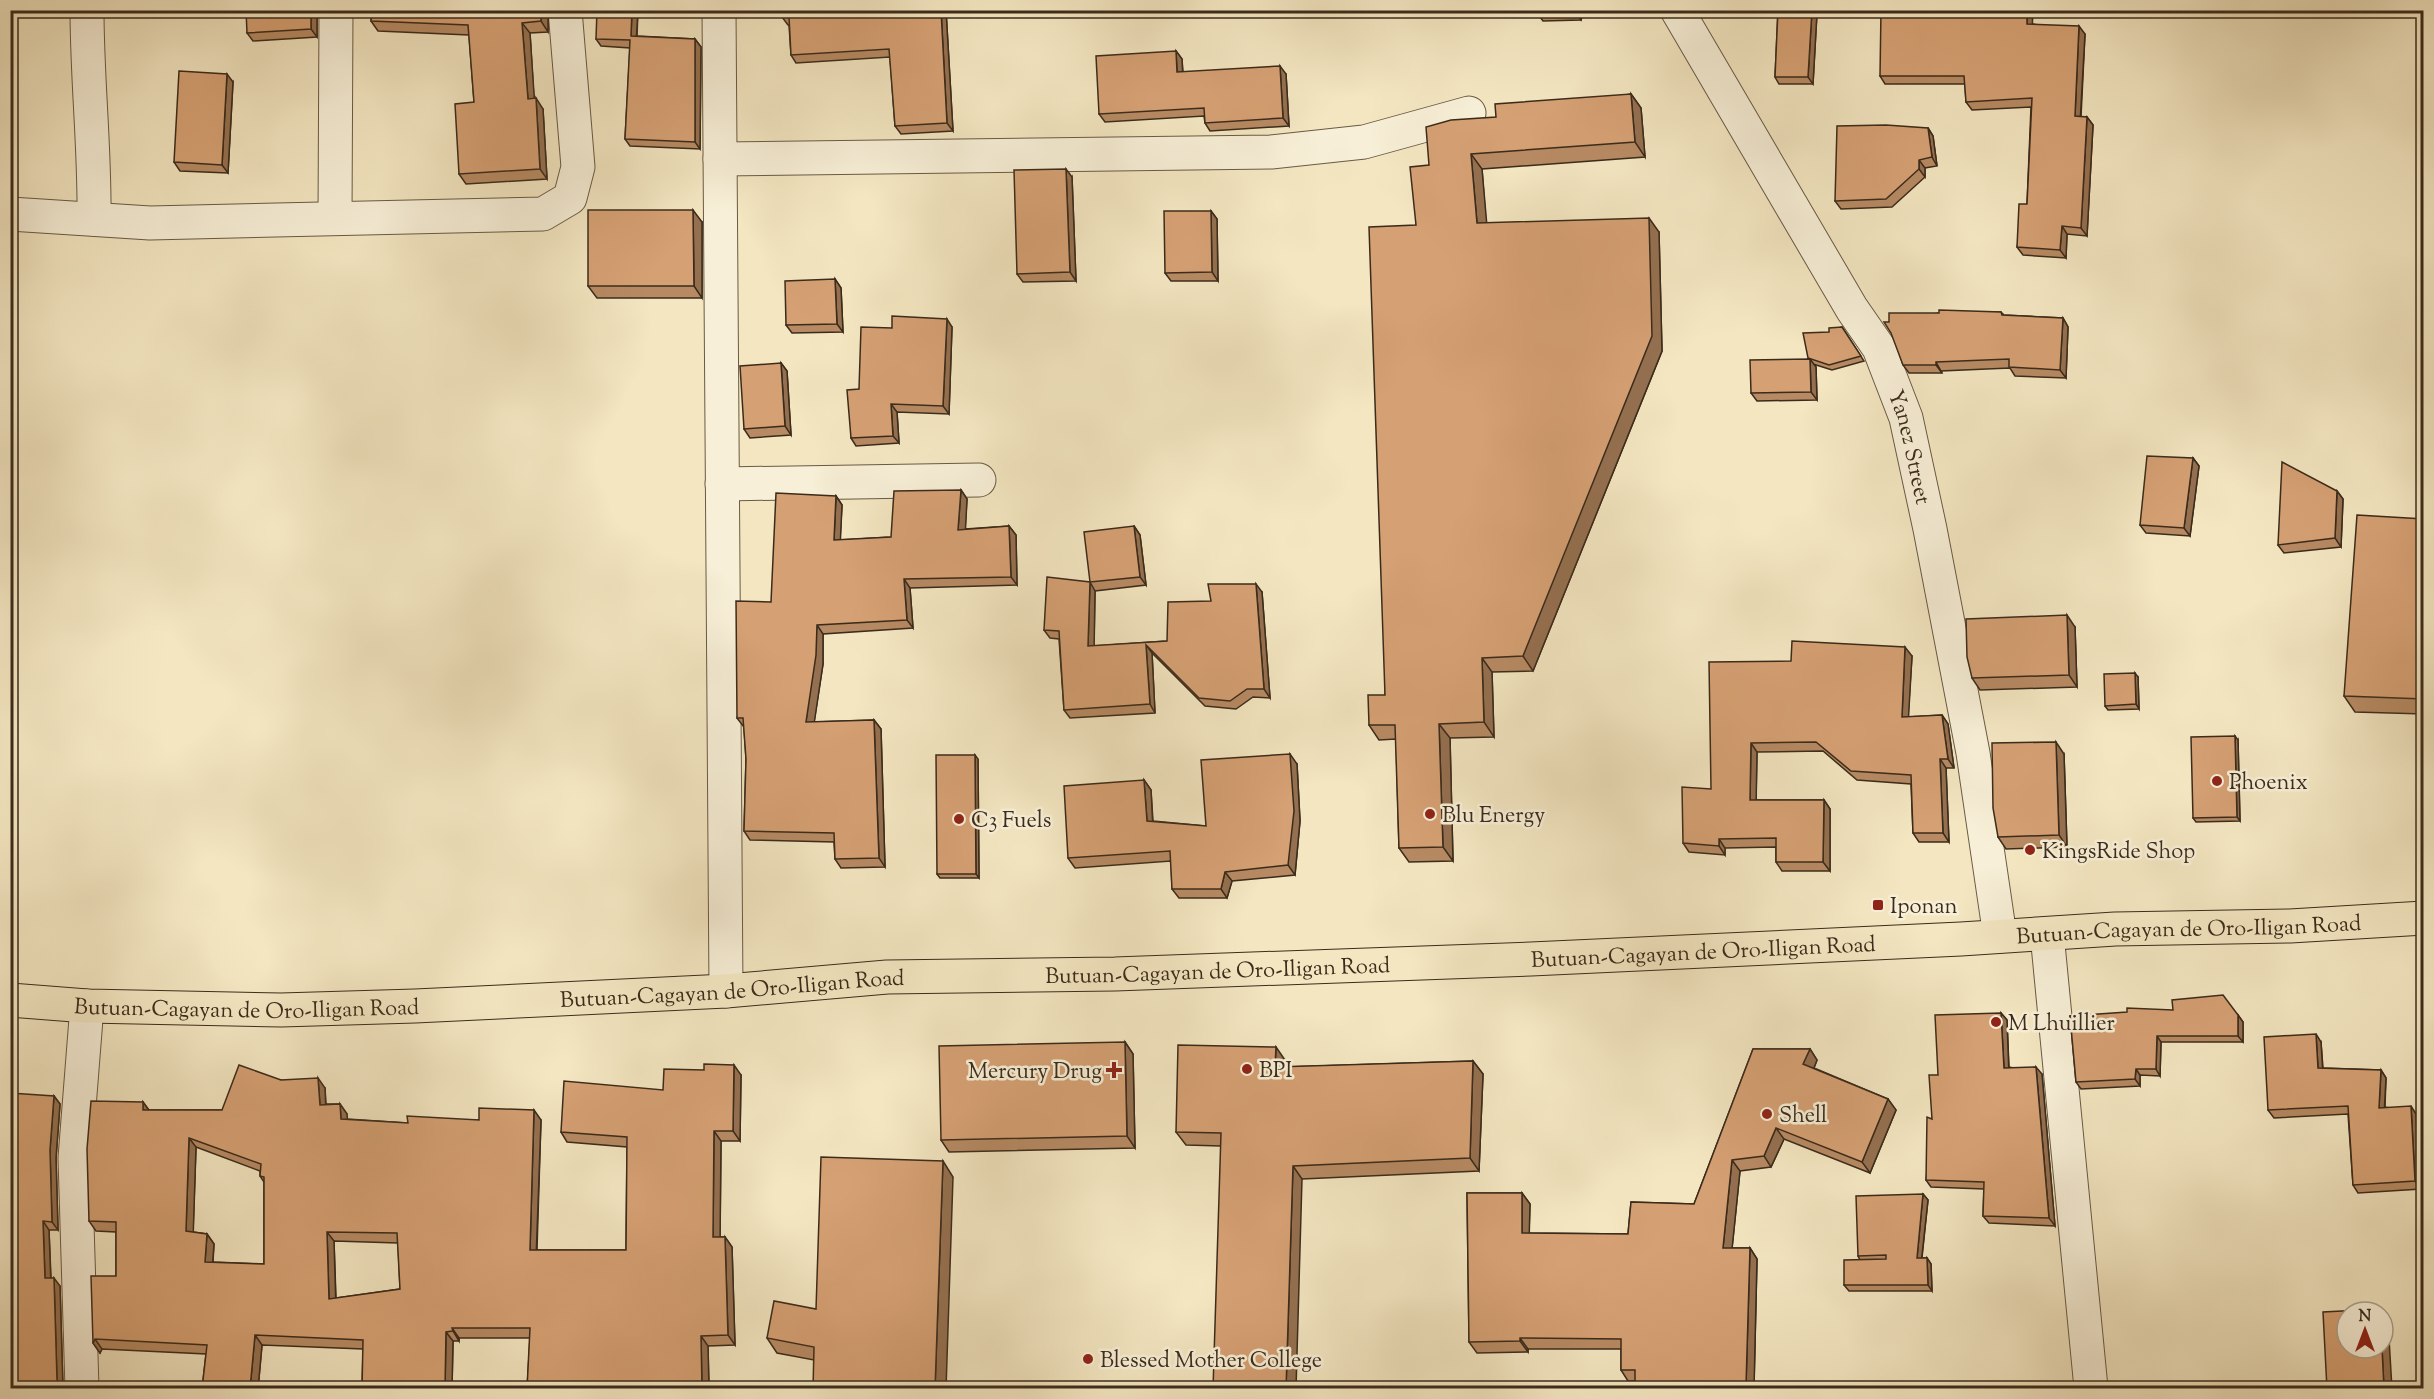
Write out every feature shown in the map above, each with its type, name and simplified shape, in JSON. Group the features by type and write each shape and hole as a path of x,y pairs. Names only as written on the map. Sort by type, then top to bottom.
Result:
{"highway":[{"name":"Butuan-Cagayan de Oro-Iligan Road","path":"10,999 87,1006 281,1010 726,991 887,977 1115,974 1361,966 1678,953 2115,929 2290,926 2424,918"}],"street":[{"path":"87,10 89,87 95,164 94,219"},
{"path":"335,218 336,10"},
{"path":"10,214 150,223 543,214 570,198 578,167 565,10"},
{"path":"719,10 726,991"},
{"name":"Yanez Street","path":"1677,10 1852,309 1879,348 1906,418 1973,753 2000,936"},
{"path":"720,159 1271,152 1364,142 1469,113"},
{"path":"722,484 979,480"},
{"path":"2047,934 2091,1389"},
{"path":"82,1389 75,1158 87,1006"}],"building":[{"path":"246,10 311,10 311,29 247,33"},
{"path":"372,10 541,10 541,21 522,23 528,99 536,98 540,169 459,174 455,104 474,102 468,25 371,21"},
{"path":"597,10 632,10 631,36 695,39 695,142 625,139 630,40 596,39"},
{"path":"782,10 941,10 947,123 895,126 889,49 791,55 789,17 782,17"},
{"path":"1537,10 1576,10 1575,12 1537,13"},
{"path":"1778,10 1812,10 1808,77 1775,77"},
{"path":"1881,10 2027,10 2027,24 2079,26 2075,116 2087,117 2081,228 2062,226 2060,250 2017,247 2019,204 2027,204 2032,98 1966,102 1964,76 1880,76"},
{"path":"1176,51 1177,72 1280,66 1283,118 1205,123 1204,108 1099,114 1096,56"},
{"path":"179,71 227,74 222,165 174,162"},
{"path":"1631,94 1635,142 1471,154 1477,223 1649,218 1652,336 1523,656 1482,658 1484,722 1439,724 1443,847 1399,848 1395,725 1369,725 1368,695 1385,695 1369,227 1416,225 1410,167 1429,165 1426,127 1451,120 1496,117 1495,104"},
{"path":"1886,125 1928,128 1932,157 1919,160 1919,169 1886,199 1835,201 1837,126"},
{"path":"1066,169 1070,272 1017,274 1014,170"},
{"path":"588,210 693,210 694,286 588,286"},
{"path":"1164,211 1211,211 1212,272 1165,273"},
{"path":"835,279 837,324 786,325 785,281"},
{"path":"1939,310 2001,312 2002,315 2063,318 2060,370 2009,367 2009,359 1936,362 1936,365 1903,365 1891,333 1884,322 1889,322 1889,313 1939,313"},
{"path":"892,316 947,319 943,406 891,404 893,436 851,438 847,390 859,389 861,327 892,328"},
{"path":"1842,327 1861,356 1829,365 1808,358 1803,333 1829,332 1829,328"},
{"path":"1810,359 1811,392 1751,393 1750,360"},
{"path":"781,363 785,426 744,429 740,366"},
{"path":"2147,456 2193,458 2184,528 2140,525"},
{"path":"2282,462 2337,491 2335,538 2278,545"},
{"path":"961,490 958,530 1009,526 1011,577 904,579 907,620 817,625 816,655 806,722 874,720 879,858 835,859 834,833 744,831 746,759 743,718 737,718 736,601 771,602 776,493 836,496 834,540 891,537 894,491"},
{"path":"2357,515 2424,519 2424,699 2344,696"},
{"path":"1134,526 1140,577 1090,582 1084,532"},
{"path":"1047,577 1090,582 1088,646 1167,641 1168,602 1211,601 1208,584 1256,584 1264,689 1247,689 1230,701 1199,698 1146,645 1150,704 1064,710 1059,631 1044,630"},
{"path":"2067,615 2069,675 1972,678 1967,657 1966,619"},
{"path":"1792,641 1905,647 1902,717 1942,715 1948,759 1940,759 1943,833 1913,833 1911,775 1851,771 1816,742 1751,743 1750,800 1824,800 1823,862 1776,862 1776,838 1719,839 1719,846 1683,843 1682,787 1711,789 1709,662 1791,661"},
{"path":"2135,673 2136,704 2105,706 2104,674"},
{"name":"Phoenix","path":"2235,736 2237,817 2193,818 2191,737"},
{"path":"2056,742 2059,835 1998,837 1993,808 1992,743"},
{"path":"1290,754 1294,811 1288,865 1225,872 1221,889 1172,889 1170,851 1068,858 1064,786 1144,780 1147,821 1206,826 1201,760"},
{"name":"C3 Fuels","path":"936,755 975,755 976,874 937,874"},
{"path":"2223,995 2238,1015 2238,1036 2157,1036 2156,1069 2136,1069 2135,1079 2076,1082 2070,1016 2127,1012 2127,1008 2173,1010 2172,1000"},
{"path":"2001,1013 2004,1068 2036,1067 2049,1218 1983,1216 1984,1182 1926,1180 1927,1117 1932,1119 1929,1075 1938,1075 1935,1015"},
{"path":"2316,1034 2318,1068 2381,1070 2379,1108 2411,1106 2415,1181 2353,1185 2348,1106 2268,1110 2264,1037"},
{"path":"1125,1042 1127,1136 941,1140 939,1046"},
{"path":"1178,1045 1276,1047 1275,1067 1473,1061 1470,1158 1293,1166 1286,1389 1213,1389 1221,1133 1176,1132"},
{"path":"1753,1049 1810,1049 1803,1064 1888,1099 1862,1162 1776,1128 1764,1156 1732,1160 1723,1248 1750,1248 1746,1386 1811,1386 1811,1389 1635,1389 1635,1370 1621,1370 1621,1339 1520,1338 1520,1341 1469,1342 1467,1193 1522,1193 1522,1233 1628,1234 1631,1202 1694,1204"},
{"path":"704,1064 734,1065 733,1131 714,1131 713,1237 725,1237 728,1335 701,1336 702,1389 527,1389 530,1328 452,1328 453,1331 446,1332 445,1389 362,1389 363,1340 255,1335 250,1389 202,1389 207,1345 95,1339 93,1343 91,1276 116,1276 116,1222 89,1221 87,1149 91,1101 143,1102 143,1110 222,1110 239,1065 281,1080 318,1078 320,1105 340,1104 341,1119 408,1123 407,1116 479,1120 479,1108 534,1110 530,1250 626,1250 627,1137 561,1132 564,1081 663,1090 664,1069 704,1070","holes":["189,1138 261,1164 260,1176 264,1177 264,1264 205,1262 207,1234 186,1231","327,1232 397,1233 400,1289 329,1299"]},
{"path":"10,1093 54,1096 50,1150 52,1222 43,1221 45,1278 54,1278 57,1380 61,1389 10,1389 10,1285 13,1285 10,1229"},
{"path":"821,1157 943,1161 935,1389 813,1389 814,1347 767,1338 774,1301 816,1309"},
{"path":"1923,1194 1917,1258 1927,1258 1928,1285 1844,1285 1844,1260 1886,1259 1886,1255 1858,1256 1856,1196"},
{"path":"2335,1311 2335,1360 2383,1360 2384,1389 2327,1389 2323,1312"}],"place":[{"name":"Phoenix","path":"2217,781"},
{"name":"Blu Energy","path":"1430,814"},
{"name":"C3 Fuels","path":"959,819"},
{"name":"KingsRide Shop","path":"2030,850"},
{"name":"Iponan","path":"1878,905"},
{"name":"M Lhuillier","path":"1996,1022"},
{"name":"BPI","path":"1247,1069"},
{"name":"Mercury Drug","path":"1114,1070"},
{"name":"Shell","path":"1767,1114"},
{"name":"Blessed Mother College","path":"1088,1359"}]}
